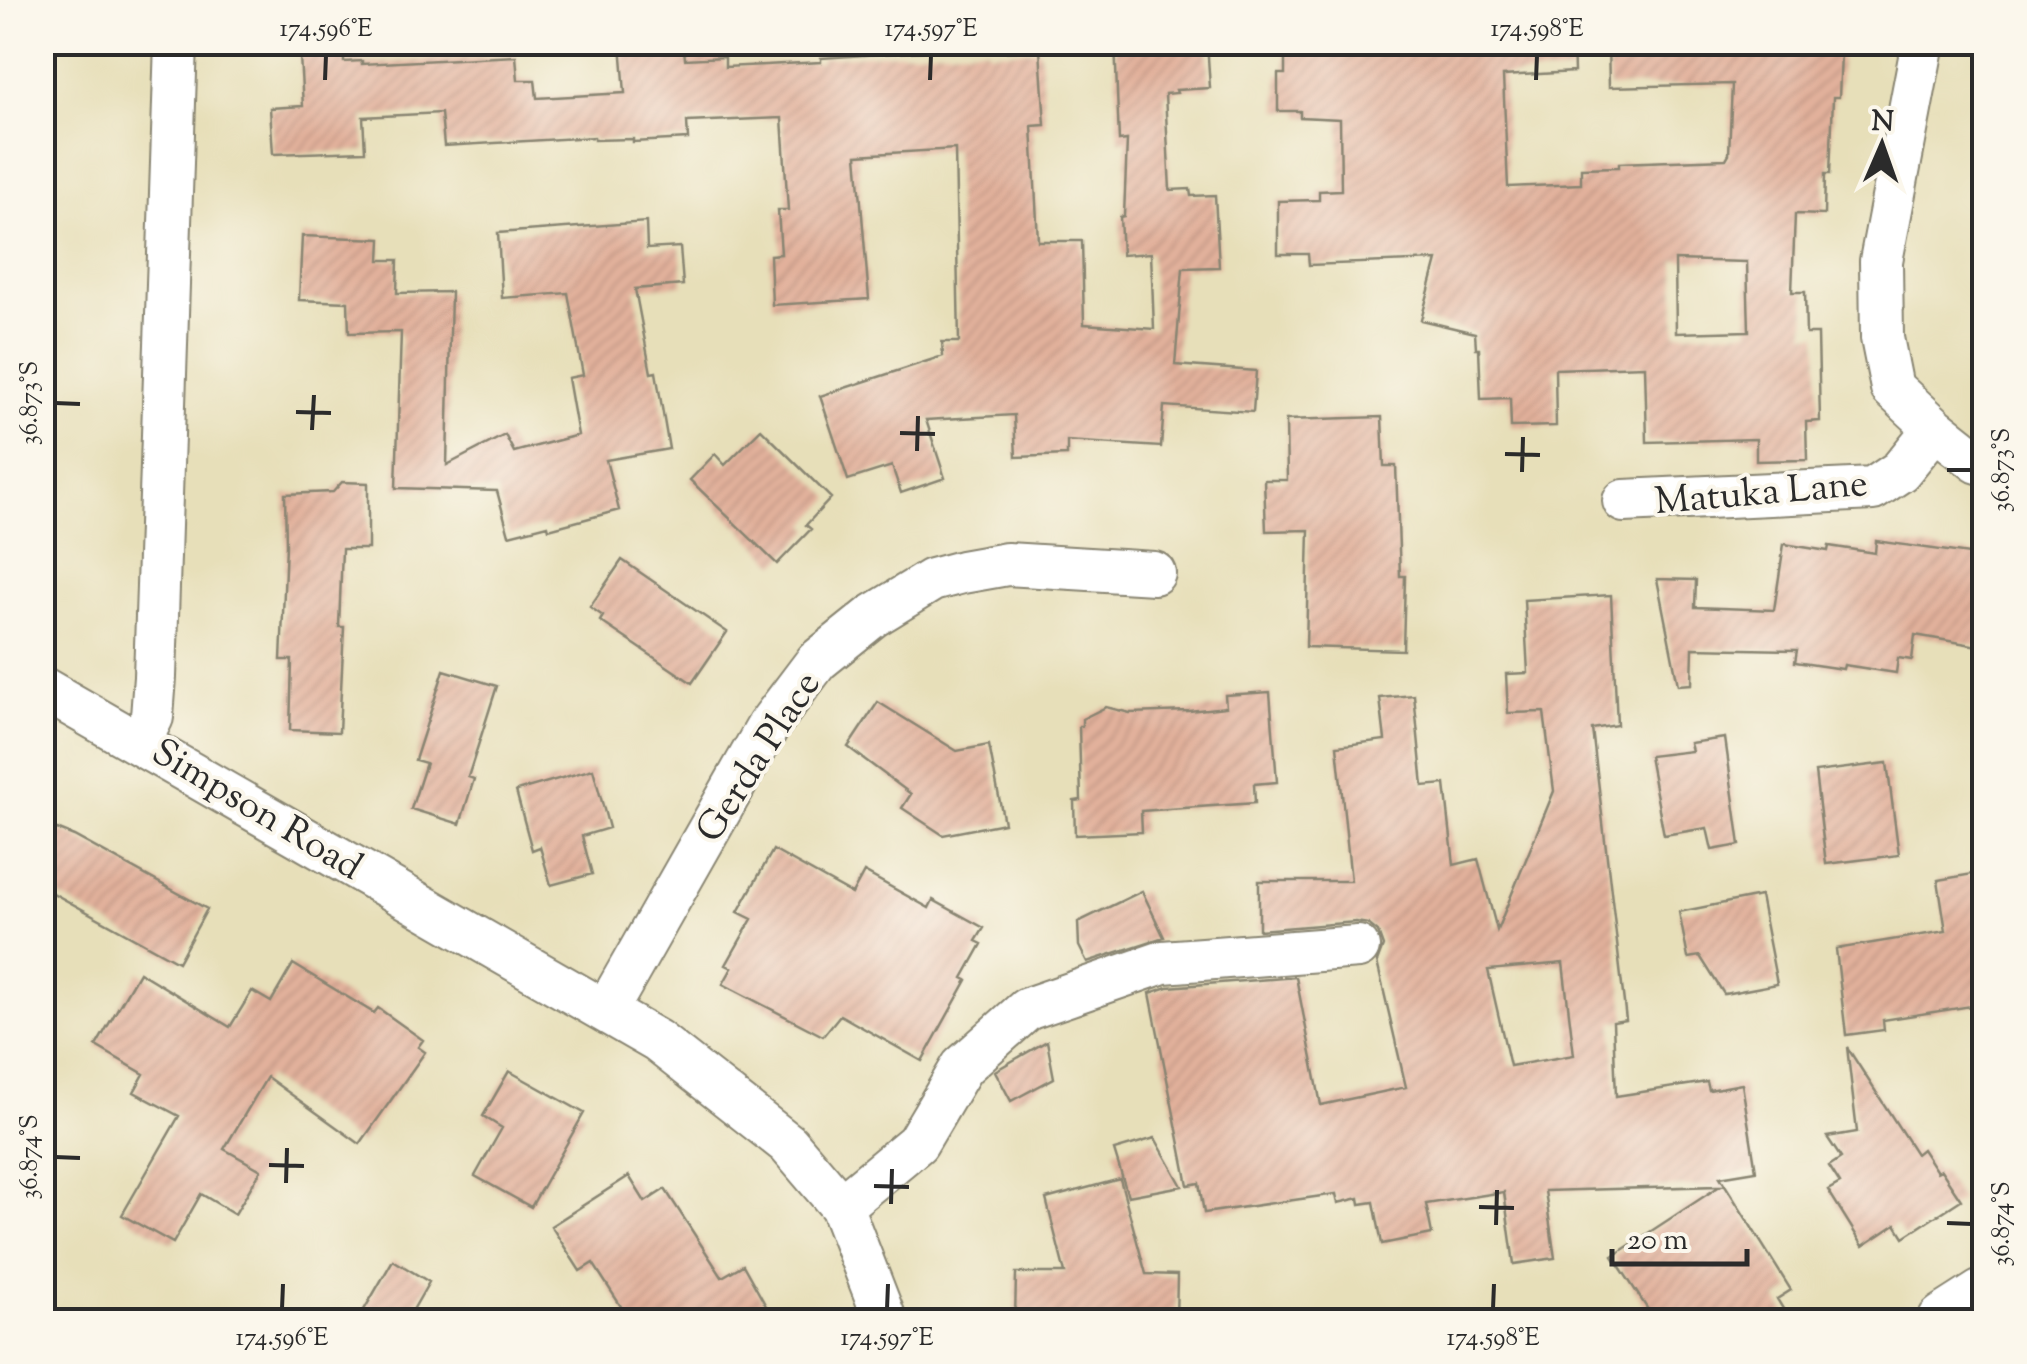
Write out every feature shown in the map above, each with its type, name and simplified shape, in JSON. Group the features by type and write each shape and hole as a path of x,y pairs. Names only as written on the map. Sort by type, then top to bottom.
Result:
{"street":[{"name":"Simpson Road","path":"176,42 156,677 152,718 139,743 657,1041 788,1144 841,1206 886,1322"},
{"path":"1923,42 1881,262 1882,338 1892,388 1978,462 1984,462"},
{"name":"Matuka Lane","path":"1624,501 1873,489 1900,471 1936,428"},
{"name":"Gerda Place","path":"606,1011 768,726 817,661 873,616 932,580 1006,564 1154,573"},
{"path":"42,688 139,743"},
{"path":"841,1206 917,1143 962,1067 1027,1010 1164,962 1358,947"},
{"path":"1945,1322 1984,1297"}],"building":[{"path":"668,42 668,50 684,49 685,59 725,57 725,67 938,50 1040,50 1045,125 1032,126 1038,241 1082,241 1084,324 1154,329 1151,253 1122,255 1120,217 1124,216 1127,140 1119,141 1115,42 1207,42 1210,88 1165,94 1170,190 1190,189 1191,196 1215,195 1219,267 1183,268 1175,365 1256,371 1253,412 1164,406 1161,447 1067,441 1067,455 1016,457 1014,415 926,420 945,478 901,493 892,466 848,480 820,396 943,356 942,342 959,342 955,149 857,155 869,299 772,305 770,255 781,254 778,210 788,210 782,118 687,122 688,139 633,142 594,137 444,146 441,113 363,117 365,151 273,154 270,108 303,106 300,56 344,53 344,62 362,64 516,56 518,80 535,80 537,98 625,93 621,44"},
{"path":"1285,42 1573,42 1574,72 1503,76 1508,187 1581,184 1581,168 1726,159 1729,154 1732,84 1609,87 1608,42 1835,42 1834,53 1841,54 1839,97 1833,97 1824,215 1795,214 1792,292 1805,292 1806,334 1818,334 1820,421 1806,422 1807,460 1756,461 1756,439 1647,442 1645,366 1555,369 1556,426 1511,427 1510,398 1481,399 1475,333 1421,320 1437,260 1309,265 1308,254 1278,254 1278,201 1319,200 1319,191 1341,190 1340,119 1300,117 1300,111 1278,111 1278,74 1285,74","holes":["1675,260 1747,262 1749,331 1676,333"]},
{"path":"646,222 647,249 680,247 683,285 635,289 651,373 656,372 669,449 606,460 619,510 549,529 548,525 509,535 497,491 396,488 401,332 349,333 348,302 299,300 302,236 381,239 380,260 398,260 397,293 451,292 447,465 505,435 514,452 578,435 568,378 583,375 568,293 502,298 498,233"},
{"path":"1382,417 1384,466 1396,466 1400,576 1405,576 1403,650 1306,647 1309,530 1266,531 1264,480 1287,480 1286,420"},
{"path":"761,429 831,498 806,525 811,529 777,564 690,480 715,454 725,465"},
{"path":"342,482 368,483 368,549 342,549 339,627 344,627 339,732 290,730 292,660 281,660 285,494 333,492"},
{"path":"1876,541 1984,556 1984,647 1915,635 1912,660 1898,658 1896,673 1795,662 1797,650 1693,648 1692,684 1678,685 1657,579 1696,580 1695,607 1774,610 1784,544 1875,553"},
{"path":"622,560 727,632 692,683 600,621 603,616 590,607"},
{"path":"1611,595 1617,725 1592,729 1626,1020 1613,1022 1616,1096 1707,1082 1709,1090 1742,1084 1756,1171 1720,1177 1791,1290 1777,1299 1791,1322 1656,1322 1613,1256 1720,1186 1545,1191 1555,1258 1514,1264 1504,1192 1426,1204 1432,1234 1382,1244 1374,1202 1360,1204 1359,1198 1338,1203 1336,1194 1204,1213 1199,1183 1188,1185 1150,993 1168,987 1296,977 1321,1105 1406,1087 1377,962 1383,946 1378,932 1368,924 1356,922 1259,930 1259,881 1351,881 1337,746 1385,740 1380,698 1414,695 1423,786 1445,784 1454,865 1478,859 1497,930 1554,791 1544,712 1508,713 1506,674 1528,673 1524,600","holes":["1563,963 1574,1055 1510,1066 1488,970"]},
{"path":"444,670 497,686 468,777 474,779 460,824 411,809 426,763 415,760"},
{"path":"1270,692 1277,782 1254,784 1255,803 1141,811 1142,832 1075,835 1074,801 1081,800 1082,719 1106,707 1130,713 1226,707 1225,695"},
{"path":"878,702 957,751 989,745 1004,823 943,835 902,808 911,794 848,747"},
{"path":"1725,738 1740,845 1712,850 1707,828 1664,835 1649,756 1692,751 1690,743"},
{"path":"1887,763 1899,855 1826,864 1815,772"},
{"path":"593,769 609,828 582,836 592,874 551,885 540,847 532,850 516,791"},
{"path":"42,823 74,836 207,909 178,962 42,887"},
{"path":"773,850 852,894 864,872 929,908 933,900 984,928 976,941 982,944 963,978 967,980 922,1061 840,1015 823,1036 723,984 732,968 726,965 752,919 738,912"},
{"path":"1984,872 1984,1004 1883,1020 1884,1030 1846,1035 1836,949 1946,931 1938,880"},
{"path":"1142,891 1164,937 1087,962 1079,946 1078,922"},
{"path":"1760,896 1777,984 1724,994 1700,956 1688,958 1679,912"},
{"path":"293,964 374,1013 378,1008 423,1040 418,1047 425,1052 360,1144 267,1077 224,1149 261,1170 235,1214 201,1194 173,1243 122,1215 179,1116 134,1092 144,1074 96,1046 139,972 230,1027 252,991 271,1002"},
{"path":"1047,1041 1054,1078 1011,1101 995,1071"},
{"path":"1847,1047 1916,1154 1922,1149 1961,1200 1904,1237 1896,1224 1863,1246 1828,1190 1840,1183 1829,1166 1841,1158 1827,1137 1857,1132"},
{"path":"509,1071 584,1113 531,1207 475,1176 502,1128 483,1116"},
{"path":"1155,1138 1182,1186 1128,1196 1114,1150"},
{"path":"629,1176 645,1202 665,1189 722,1277 743,1265 775,1322 631,1322 593,1263 580,1271 551,1226"},
{"path":"1120,1179 1146,1274 1177,1275 1176,1322 1015,1322 1016,1273 1065,1273 1046,1199"},
{"path":"393,1260 429,1282 406,1322 357,1322"}]}
